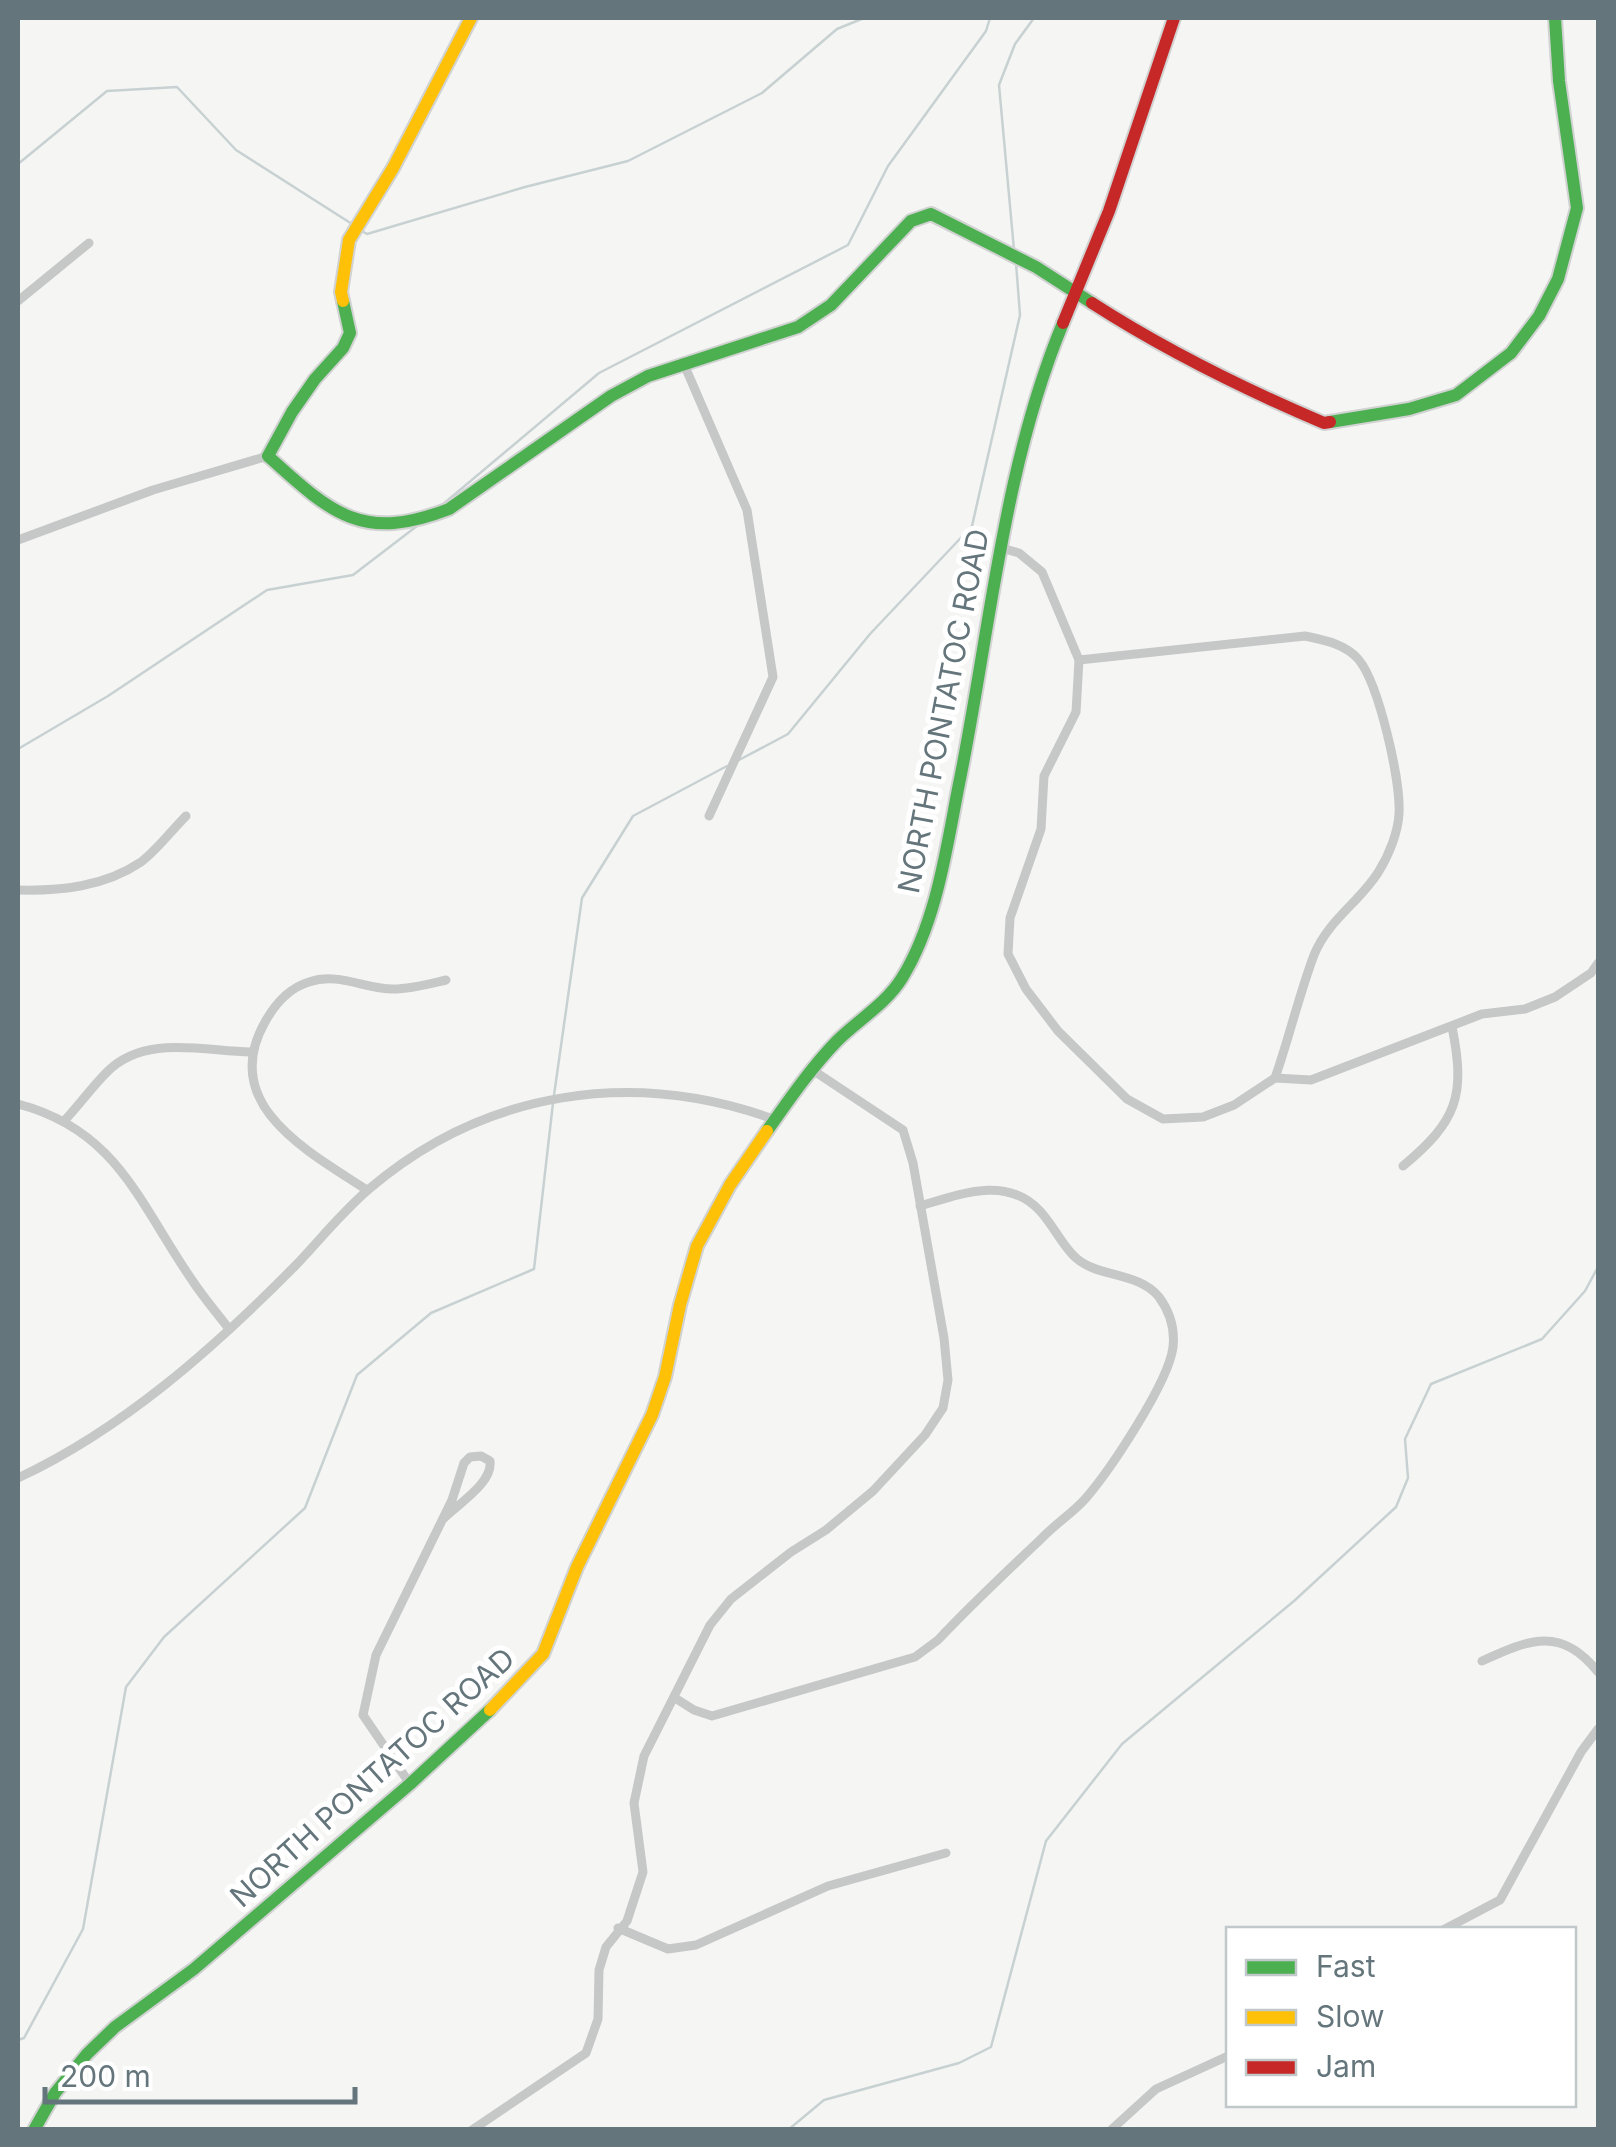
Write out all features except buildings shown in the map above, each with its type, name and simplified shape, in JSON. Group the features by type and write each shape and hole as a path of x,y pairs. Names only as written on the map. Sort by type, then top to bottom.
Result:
{"street":[{"path":"18,540 153,490 268,456 292,412 343,348 350,333 342,292 350,240 393,168 471,18"},
{"name":"NORTH PONTATOC ROAD","path":"34,2130 55,2093 116,2026 194,1970 410,1784 487,1714 543,1654 577,1567 652,1415 698,1246 730,1185 811,1069 895,988 924,930 943,865 972,724 1000,548 1023,449 1073,293 1109,210 1174,18"},
{"path":"268,456 324,506 354,521 386,525 421,522 449,509 612,396 648,376 798,328 831,305 910,221 931,214 1036,267 1124,324 1265,398 1324,423 1409,409 1456,395 1503,361 1539,316 1558,279 1574,224 1577,208 1559,81 1555,18"},
{"path":"18,302 89,243"},
{"path":"683,362 747,510 774,677 710,816"},
{"path":"1000,548 1019,553 1042,572 1078,660 1076,712 1044,776 1040,829 1010,918 1008,954 1026,989 1058,1032 1113,1088 1144,1111 1163,1119 1204,1117 1234,1105 1275,1078 1312,1080 1482,1014 1526,1009 1556,997 1591,974 1598,963"},
{"path":"1078,660 1305,636 1336,643 1357,657 1367,672 1393,756 1399,814 1391,845 1378,872 1336,920 1315,952 1275,1078"},
{"path":"18,890 65,889 99,882 141,862 186,816"},
{"path":"367,1190 284,1132 264,1108 250,1052 272,1008 308,982 342,978 391,989 446,980"},
{"path":"1403,1166 1436,1138 1455,1102 1458,1058 1452,1027"},
{"path":"66,1120 109,1070 131,1055 158,1048 250,1052"},
{"path":"472,2130 586,2053 598,2019 599,1970 606,1947 627,1921 644,1872 634,1804 644,1756 710,1625 731,1599 826,1530 873,1490 925,1435 943,1408 948,1380 944,1338 903,1130 811,1069"},
{"path":"18,1478 122,1416 229,1329 367,1190 416,1154 463,1129 523,1104 560,1096 623,1092 732,1104 776,1120"},
{"path":"18,1104 66,1120 110,1157 127,1176 192,1280 229,1329"},
{"path":"675,1698 712,1716 914,1657 938,1640 1082,1502 1101,1480 1166,1373 1173,1350 1173,1324 1159,1298 1147,1286 1130,1278 1080,1262 1040,1211 1019,1195 997,1189 972,1191 920,1206"},
{"path":"410,1784 363,1715 376,1655 443,1519 464,1463 470,1457 490,1460 491,1470 485,1481 443,1519"},
{"path":"1482,1661 1519,1644 1554,1641 1581,1651 1598,1672"},
{"path":"1450,1927 1500,1900 1581,1752 1598,1730"},
{"path":"618,1928 668,1949 696,1945 828,1886 946,1853"},
{"path":"1111,2130 1156,2089 1226,2057"}],"waterway":[{"path":"362,231 367,234 628,161 762,93 837,29 864,18"},
{"path":"442,505 599,373 848,245 888,166 986,31 990,18"},
{"path":"1014,250 999,85 1015,44 1034,18"},
{"path":"18,164 107,91 177,87 236,150 352,224"},
{"path":"739,760 788,734 870,634 972,526 1020,315 1016,263"},
{"path":"18,749 108,696 267,590 353,575 417,526"},
{"path":"554,1095 582,898 633,816 727,766"},
{"path":"18,2040 24,2038 83,1929 126,1687 164,1637 305,1508 357,1375 431,1313 534,1269 553,1103"},
{"path":"788,2130 824,2100 959,2063 991,2047 1046,1841 1122,1744 1294,1601 1396,1507 1408,1478 1405,1439 1431,1384 1542,1339 1585,1291 1598,1267"}],"traffic: fast":[{"path":"1330,422 1409,409 1456,395 1511,353 1539,316 1558,279 1577,208 1559,81 1555,18"},
{"path":"343,301 350,333 343,348 292,412 268,456 330,507 350,517 393,523 449,509 611,396 648,376 798,327 831,305 911,221 931,214 1036,267 1092,303"},
{"path":"767,1131 827,1052 895,987 923,934 949,837 1011,494 1042,379 1063,323"},
{"path":"34,2130 55,2093 115,2027 194,1969 410,1784 490,1710"}],"traffic: slow":[{"path":"343,301 349,240 393,168 471,18"},
{"path":"490,1710 543,1654 577,1567 652,1415 697,1246 730,1185 767,1131"}],"traffic: jam":[{"path":"1063,323 1109,211 1174,18"},
{"path":"1092,303 1205,368 1324,423 1330,422"}]}
